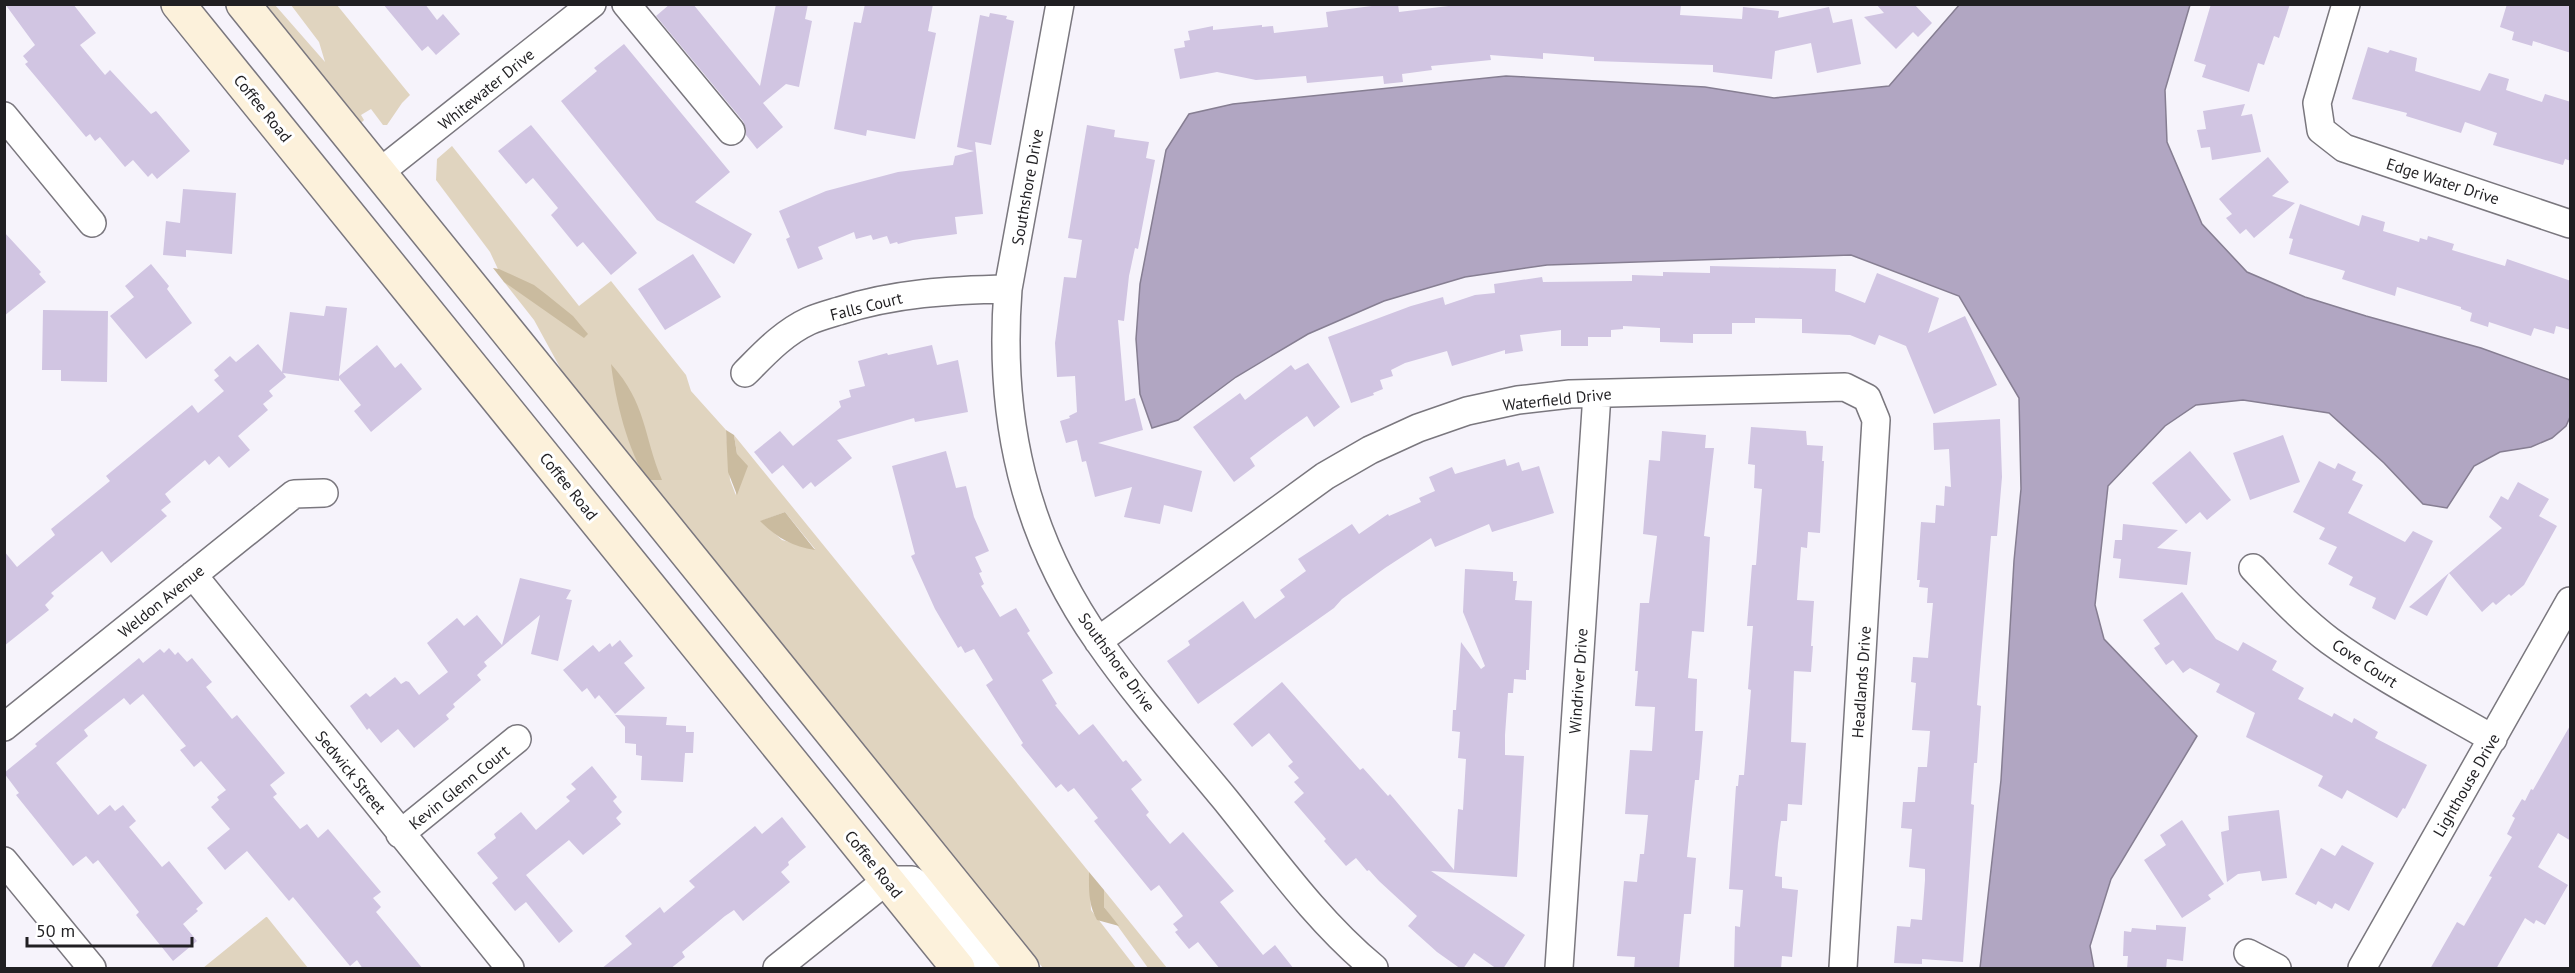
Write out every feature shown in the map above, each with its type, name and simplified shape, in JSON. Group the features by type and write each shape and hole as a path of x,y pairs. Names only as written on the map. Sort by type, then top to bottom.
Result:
{"main road":[{"name":"Coffee Road","path":"178,4 958,969"},
{"path":"243,4 1022,969"}],"street":[{"name":"Whitewater Drive","path":"380,172 592,4"},
{"path":"627,4 731,131"},
{"name":"Southshore Drive","path":"1060,4 1008,289 1004,333 1006,386 1012,438 1024,490 1060,580 1098,641 1322,918 1374,969"},
{"name":"Edge Water Drive","path":"2346,4 2317,103 2321,130 2344,148 2571,224"},
{"path":"4,116 92,223"},
{"name":"Falls Court","path":"745,374 774,344 809,321 859,305 902,296 954,290 1008,289"},
{"name":"Waterfield Drive","path":"1098,641 1325,476 1370,450 1418,428 1467,411 1518,400 1597,394 1845,387 1867,398"},
{"name":"Windriver Drive","path":"1559,969 1597,394"},
{"name":"Headlands Drive","path":"1843,969 1876,447 1876,420 1867,398"},
{"name":"Weldon Avenue","path":"4,727 294,494 324,493"},
{"name":"Cove Court","path":"2253,568 2288,604 2329,640 2371,669 2493,739"},
{"name":"Sedwick Street","path":"193,575 510,969"},
{"name":"Lighthouse Drive","path":"2362,969 2571,601"},
{"name":"Kevin Glenn Court","path":"400,834 517,739"},
{"path":"4,861 92,969"},
{"path":"777,969 886,880 912,880 928,891 992,969"},
{"path":"2248,952 2277,969"}],"shaded area":[{"path":"1960,4 2190,5 2165,90 2167,142 2202,224 2247,272 2305,297 2481,348 2570,380 2570,417 2566,426 2552,438 2531,447 2500,452 2474,466 2447,508 2423,504 2384,463 2329,413 2243,400 2196,405 2165,426 2108,486 2095,605 2104,639 2197,736 2111,879 2090,946 2094,968 1980,968 2001,780 2014,561 2021,489 2019,398 1959,296 1851,255 1547,265 1465,277 1384,301 1308,334 1236,377 1178,420 1152,428 1140,394 1136,339 1140,284 1166,150 1189,114 1233,104 1506,76 1705,87 1774,98 1889,86"},
{"path":"264,5 275,5 325,62 319,42 291,5 337,5 410,95 387,125 383,125 371,109 361,115 364,120 360,124"},
{"path":"452,146 579,306 611,281 686,375 691,391 726,430 730,480 736,495 737,454 734,435 1089,872 1091,910 1136,968 1043,968 563,373 534,320 504,282 490,252 436,180 437,159","holes":["785,512 815,549 782,540 761,521"]},
{"path":"493,268 534,285 573,316 588,334 584,338 504,282"},
{"path":"611,364 623,379 638,406 662,480 648,480 634,455 619,409"},
{"path":"726,430 734,435 737,454 748,466 737,495 728,472"},
{"path":"785,512 815,550 785,540 760,521"},
{"path":"1089,872 1104,890 1104,907 1119,926 1097,920 1089,890"},
{"path":"1104,890 1167,968 1148,968 1104,907"},
{"path":"266,917 308,968 203,968"}],"building":[{"path":"5,4 73,4 96,33 80,45 105,75 110,70 151,114 156,111 190,151 157,179 152,173 148,177 133,160 125,167 100,137 95,141 90,134 86,137 25,64 28,62 23,56 35,45"},
{"path":"383,4 425,4 437,20 443,14 460,34 436,55 428,46 422,51"},
{"path":"670,4 693,4 760,86 776,4 808,4 805,19 812,21 799,87 786,84 763,103 783,127 757,149 746,135 743,121 656,16"},
{"path":"865,4 933,4 928,31 936,33 915,139 867,130 866,136 834,129 854,22 861,23"},
{"path":"1398,4 1399,12 1465,4 1681,4 1680,15 1742,19 1743,7 1779,11 1778,18 1829,7 1833,23 1852,19 1861,64 1817,73 1811,43 1775,51 1772,79 1713,72 1713,65 1594,61 1594,57 1543,53 1543,59 1490,55 1491,60 1431,66 1432,70 1402,74 1403,82 1384,84 1383,76 1307,83 1306,76 1256,80 1217,72 1180,79 1174,49 1185,47 1184,41 1190,40 1188,31 1213,26 1213,30 1262,25 1262,27 1273,26 1274,33 1328,27 1326,12"},
{"path":"1876,4 1914,4 1932,23 1918,37 1913,32 1896,49 1864,17 1884,13"},
{"path":"2211,4 2290,4 2279,38 2274,36 2264,65 2258,63 2249,92 2202,77 2206,65 2194,61"},
{"path":"2507,4 2571,4 2571,53 2533,41 2532,46 2512,40 2514,32 2500,27"},
{"path":"990,13 1007,16 1006,19 1014,21 991,145 975,142 983,214 955,217 957,234 898,244 897,242 890,244 887,236 873,240 871,235 856,239 854,232 818,247 823,259 798,269 786,239 790,237 779,211 826,191 898,172 953,165 955,156 974,151 957,147 980,15 989,17"},
{"path":"624,44 730,172 695,202 752,234 734,264 657,220 561,101 597,71 594,68"},
{"path":"2368,47 2388,53 2390,50 2417,58 2415,71 2480,91 2489,73 2509,79 2506,90 2542,102 2545,94 2571,102 2571,161 2565,159 2563,165 2493,145 2497,133 2465,122 2461,133 2406,116 2407,113 2352,99"},
{"path":"2245,104 2241,116 2252,114 2261,152 2212,160 2210,147 2201,148 2197,130 2206,129 2203,111"},
{"path":"531,125 637,253 611,275 583,242 577,247 551,215 558,208 533,178 526,184 498,151"},
{"path":"1087,125 1115,130 1114,137 1149,142 1146,158 1155,160 1138,249 1135,248 1129,276 1124,321 1118,320 1125,401 1135,398 1143,430 1098,443 1202,471 1192,512 1164,505 1160,524 1124,517 1132,487 1095,497 1086,461 1082,462 1077,440 1066,443 1060,421 1070,418 1069,416 1077,412 1075,376 1057,377 1055,343 1064,277 1076,278 1082,240 1068,238"},
{"path":"2268,157 2289,182 2272,196 2295,203 2254,238 2246,229 2240,234 2226,218 2232,214 2219,199"},
{"path":"183,189 236,193 232,254 186,250 186,257 163,255 166,221 180,223"},
{"path":"2300,204 2359,226 2362,215 2385,222 2383,231 2419,242 2420,238 2427,240 2428,236 2454,244 2452,250 2505,266 2507,259 2571,281 2571,330 2556,326 2554,334 2534,328 2531,336 2489,322 2488,327 2470,321 2472,313 2461,307 2397,287 2395,296 2342,279 2345,271 2289,254 2293,239 2289,238"},
{"path":"4,232 41,272 39,274 46,282 4,316"},
{"path":"693,254 721,297 665,330 638,289"},
{"path":"151,264 169,286 167,289 192,323 146,359 110,316 134,297 125,286"},
{"path":"1710,266 1836,269 1835,291 1865,303 1877,273 1939,298 1928,333 1965,316 1997,385 1934,414 1906,346 1879,335 1875,345 1850,335 1802,333 1802,319 1755,318 1755,323 1732,323 1732,334 1693,334 1693,343 1660,342 1660,328 1623,326 1623,329 1611,330 1611,337 1588,337 1588,346 1561,346 1561,330 1520,335 1523,351 1505,354 1505,350 1452,366 1447,351 1405,363 1391,370 1393,376 1380,380 1383,389 1373,393 1374,395 1351,403 1328,337 1411,306 1443,297 1445,305 1475,295 1495,293 1494,284 1542,277 1543,282 1632,281 1632,275 1663,276 1663,272 1710,273"},
{"path":"326,306 347,308 339,376 377,345 395,368 401,363 422,389 371,432 354,411 361,405 339,378 339,381 283,373 286,377 269,391 273,396 263,404 268,410 238,436 250,450 229,468 219,456 209,465 205,460 165,494 171,502 161,510 167,516 111,563 102,551 51,593 54,596 45,605 49,610 4,646 4,551 17,567 55,535 51,529 110,481 106,476 192,405 198,413 224,391 214,380 219,376 214,370 230,356 236,362 258,344 282,372 290,312 324,316"},
{"path":"43,310 108,311 107,382 61,381 61,370 42,370"},
{"path":"932,345 937,365 958,360 968,412 915,422 914,418 837,440 852,458 815,487 811,482 803,489 783,465 772,474 754,452 780,431 793,446 841,407 839,401 851,397 849,390 865,386 858,361"},
{"path":"1308,363 1340,407 1314,427 1307,416 1250,458 1255,466 1234,482 1193,427 1240,393 1245,400 1291,365 1295,370"},
{"path":"2000,419 2002,477 1997,536 1991,536 1977,705 1981,706 1977,763 1974,763 1971,804 1974,805 1963,962 1922,959 1922,964 1894,963 1897,926 1910,927 1911,919 1922,920 1925,880 1925,869 1909,867 1912,829 1901,828 1903,802 1915,802 1918,767 1927,767 1930,731 1912,730 1916,683 1911,682 1913,657 1928,658 1933,603 1927,603 1928,588 1919,587 1920,580 1917,580 1921,522 1935,523 1936,505 1944,506 1945,486 1951,487 1949,449 1934,450 1933,423"},
{"path":"1751,427 1806,431 1807,445 1823,446 1822,461 1824,461 1820,533 1808,532 1807,548 1801,547 1797,600 1814,601 1811,646 1813,646 1811,672 1794,671 1791,742 1806,743 1802,805 1788,804 1787,821 1781,821 1778,843 1775,876 1782,877 1782,888 1798,890 1792,957 1782,956 1781,969 1734,969 1735,926 1740,927 1743,890 1729,889 1736,786 1738,786 1739,775 1744,775 1751,690 1748,689 1753,626 1747,626 1752,565 1756,565 1762,489 1754,488 1755,465 1748,464"},
{"path":"1662,431 1706,435 1705,448 1714,448 1704,536 1710,537 1704,632 1692,631 1688,678 1697,679 1695,731 1703,731 1699,780 1695,780 1687,857 1696,858 1691,914 1684,914 1679,969 1634,969 1635,957 1617,956 1624,881 1637,882 1640,854 1644,854 1648,815 1625,814 1630,750 1652,751 1655,707 1635,706 1638,671 1635,671 1640,603 1649,603 1657,536 1643,534 1649,460 1660,461"},
{"path":"2283,435 2300,482 2250,500 2233,453"},
{"path":"946,451 956,488 966,486 974,517 989,551 975,557 982,572 979,573 984,584 981,586 1000,617 1016,608 1030,631 1027,633 1053,673 1042,680 1057,704 1055,705 1079,735 1093,724 1123,762 1126,760 1142,780 1131,789 1149,812 1146,815 1170,844 1183,832 1234,891 1220,902 1263,955 1275,945 1294,969 1220,969 1198,942 1189,949 1175,932 1178,930 1173,924 1183,916 1159,885 1151,891 1094,821 1098,818 1074,788 1068,792 1061,784 1056,788 1021,745 1023,743 986,685 993,680 974,649 965,653 961,646 958,648 935,609 911,556 915,554 892,466"},
{"path":"2190,451 2231,500 2207,520 2200,512 2186,524 2152,483"},
{"path":"1505,459 1507,466 1519,462 1522,471 1539,466 1554,513 1492,532 1489,524 1435,547 1431,538 1385,568 1342,599 1334,608 1198,704 1167,661 1190,645 1188,641 1243,601 1255,619 1285,597 1280,590 1306,571 1298,559 1352,524 1359,534 1388,514 1389,516 1421,502 1419,498 1435,491 1429,477 1452,467 1455,474"},
{"path":"2319,461 2335,469 2338,463 2356,472 2352,480 2363,485 2348,513 2405,542 2413,531 2433,541 2395,620 2372,608 2376,598 2349,585 2353,577 2328,564 2337,547 2319,539 2325,528 2293,512"},
{"path":"2518,482 2549,499 2539,516 2557,526 2524,585 2511,596 2509,594 2496,605 2493,602 2482,612 2449,573 2502,528 2489,517 2501,496 2508,500"},
{"path":"2123,524 2178,530 2157,548 2191,552 2187,585 2119,578 2121,559 2113,558 2115,540 2122,540"},
{"path":"1465,569 1513,572 1513,581 1517,581 1515,600 1532,601 1529,670 1526,670 1526,680 1514,679 1513,693 1508,693 1505,735 1505,755 1524,756 1517,877 1431,871 1525,935 1503,969 1497,969 1474,953 1461,969 1437,952 1408,926 1417,916 1369,870 1367,871 1356,858 1346,866 1294,802 1304,793 1294,782 1299,778 1288,766 1293,762 1269,733 1252,747 1233,724 1282,682 1360,770 1363,768 1388,796 1390,794 1454,870 1458,809 1463,810 1466,759 1458,758 1460,732 1452,731 1453,710 1456,710 1461,642 1481,669 1485,666 1463,612"},
{"path":"2449,573 2427,616 2409,607"},
{"path":"520,578 571,590 566,599 572,600 558,661 531,654 540,615 484,662 487,666 477,675 481,680 453,704 455,707 446,715 449,719 414,748 398,729 381,743 369,728 367,730 350,706 366,693 370,697 395,677 401,684 409,682 419,695 448,672 427,643 457,618 464,626 477,615 502,645"},
{"path":"2182,592 2216,639 2238,651 2243,642 2277,661 2272,670 2304,688 2298,699 2332,717 2334,713 2352,723 2354,718 2378,732 2375,738 2427,765 2405,809 2403,808 2397,818 2347,790 2342,799 2318,786 2323,776 2246,737 2255,713 2216,692 2220,684 2190,668 2183,673 2173,660 2166,665 2154,648 2160,644 2143,620"},
{"path":"620,640 633,656 624,663 645,688 615,714 599,695 595,699 587,688 582,692 563,670 593,645 599,652 610,643 612,647"},
{"path":"169,648 175,655 178,652 187,662 192,658 212,682 206,687 232,719 237,715 285,773 270,785 277,794 273,797 300,829 307,824 318,838 328,829 381,892 373,898 381,907 376,912 423,969 363,969 357,960 350,966 293,897 289,901 247,851 225,870 207,848 230,829 211,807 219,800 217,797 226,790 201,761 194,767 180,750 186,746 143,694 130,705 124,698 84,730 88,736 56,763 98,815 110,805 115,811 123,805 136,821 129,827 162,867 169,861 203,903 196,909 198,911 183,924 197,941 173,961 136,915 139,912 98,860 93,864 86,856 73,866 16,795 19,793 4,773 37,746 35,744 139,658 143,663 160,649 164,653"},
{"path":"615,715 667,717 666,725 686,726 686,732 694,732 693,753 685,753 683,782 641,780 642,756 636,755 636,744 625,743 625,727"},
{"path":"2571,724 2571,841 2558,833 2538,867 2568,885 2545,925 2536,920 2534,924 2525,918 2496,969 2430,969 2457,922 2464,926 2512,837 2507,834 2515,818 2512,816 2522,799 2525,801 2531,789 2533,790"},
{"path":"592,766 617,797 613,801 622,812 616,818 621,824 583,855 569,840 526,875 573,931 559,943 526,902 515,911 492,883 498,878 477,853 496,838 494,834 521,812 536,830 570,801 566,797 576,789 571,784"},
{"path":"2279,810 2287,878 2262,881 2260,871 2238,874 2227,882 2221,832 2229,830 2228,816"},
{"path":"782,817 806,847 788,862 789,865 781,872 790,882 743,921 734,910 725,916 682,952 685,957 670,969 601,969 632,944 625,936 660,907 664,913 695,887 689,881 755,826 762,834"},
{"path":"2182,820 2224,884 2208,895 2211,899 2182,918 2144,860 2166,845 2160,835"},
{"path":"2342,845 2374,863 2349,911 2335,903 2332,909 2318,901 2316,905 2295,894 2321,848 2335,856"},
{"path":"2156,925 2186,927 2183,961 2167,959 2166,969 2127,969 2128,956 2123,956 2124,931 2131,932 2132,928 2156,930"}]}
